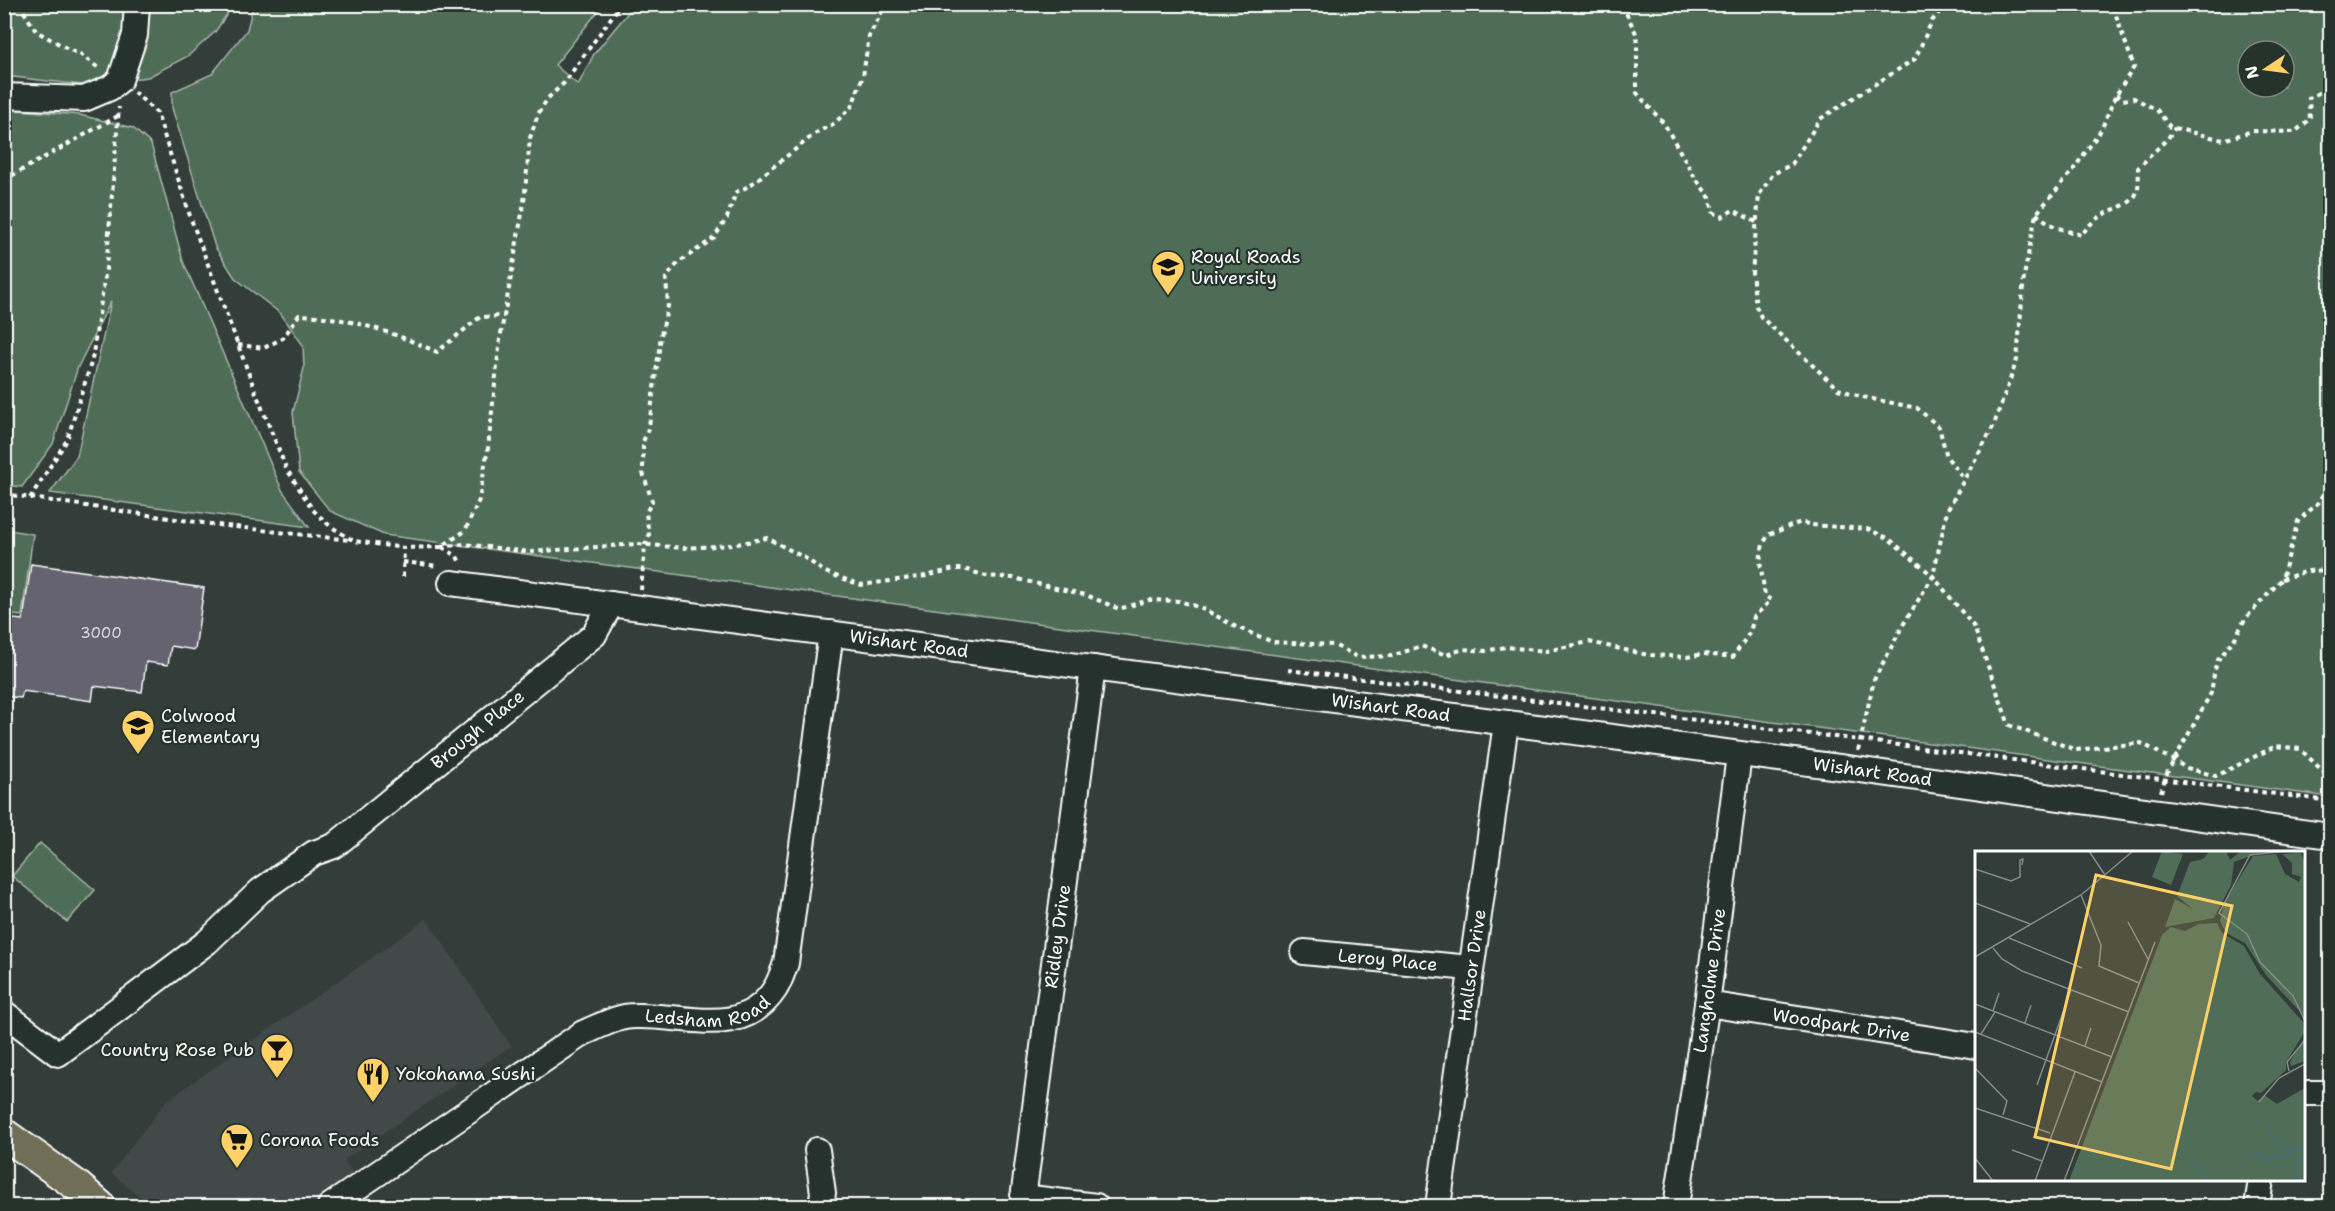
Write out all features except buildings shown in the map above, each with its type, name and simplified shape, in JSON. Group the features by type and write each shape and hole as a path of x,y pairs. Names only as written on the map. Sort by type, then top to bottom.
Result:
{"main road":[{"path":"4,1134 76,1185 100,1206"}],"street":[{"path":"4,96 84,99 110,88 120,80 135,35 137,4"},
{"name":"Wishart Road","path":"453,572 634,597 831,633 1854,769 2331,836"},
{"name":"Brough Place","path":"4,1013 58,1054 207,942 260,891 314,853 334,846 594,635 634,597"},
{"name":"Ledsham Road","path":"330,1206 583,1033 614,1019 635,1016 720,1021 744,1017 762,1004 776,988 786,963 831,633"},
{"name":"Ridley Drive","path":"1022,1202 1093,668"},
{"name":"Hallsor Drive","path":"1438,1206 1506,723"},
{"name":"Langholme Drive","path":"1676,1206 1707,1004 1739,755"},
{"name":"Leroy Place","path":"1304,952 1470,968"},
{"name":"Woodpark Drive","path":"1707,1004 1975,1046"},
{"path":"2305,1093 2331,1093"},
{"path":"817,1150 823,1193 821,1206"},
{"path":"2257,1206 2261,1181"},
{"path":"1022,1202 1096,1206"}],"path":[{"path":"19,4 36,31 68,50 80,54 120,80 157,113 191,219 286,468 314,510 330,526 354,541"},
{"path":"441,547 465,531 479,500 488,448 504,316 524,202 530,138 538,114 621,4"},
{"path":"634,597 649,535 646,513 652,501 644,473 643,442 649,426 661,335 668,306 666,278 678,263 714,238 727,218 736,192 749,186 816,133 835,123 852,106 863,76 869,36 886,4"},
{"path":"1626,4 1627,15 1637,35 1637,93 1665,126 1694,176 1710,198 1713,212 1722,217 1733,210 1758,223"},
{"path":"1946,4 1932,21 1915,59 1820,119 1792,164 1773,174 1759,195 1752,273 1756,306 1761,317 1838,389 1863,398 1917,408 1939,428 1947,457 1964,479"},
{"path":"1854,769 1874,680 1903,625 1933,576 1947,511 1994,427 2017,360 2024,276 2036,214 2071,173 2095,139 2116,95 2133,67 2112,4"},
{"path":"30,498 67,440 92,360 106,269 120,80"},
{"path":"2116,95 2123,100 2134,98 2157,110 2170,127 2223,140 2252,131 2295,132 2310,119 2309,98 2331,87"},
{"path":"4,180 118,116"},
{"path":"2036,214 2055,226 2081,235 2094,220 2132,201 2140,186 2138,168 2176,127"},
{"path":"238,345 264,348 283,338 299,315 326,316 397,334 437,352 480,317 504,316"},
{"path":"2156,812 2164,779 2211,693 2218,660 2235,638 2245,619 2282,579 2298,521 2319,502 2331,480"},
{"path":"4,494 217,525 404,548 464,544 530,552 645,545 684,549 732,545 767,538 805,558 825,572 861,585 964,569 986,576 1013,578 1086,595 1119,609 1149,600 1179,601 1202,608 1236,627 1273,642 1334,645 1357,657 1392,656 1421,646 1446,655 1464,649 1485,651 1506,647 1546,651 1589,642 1648,655 1688,657 1704,654 1733,657 1750,632 1755,617 1771,600 1765,596 1760,561 1763,543 1770,534 1801,522 1811,525 1867,529 1888,538 1933,576 1974,627 2009,724 2076,750 2141,743 2187,768 2216,776 2276,746 2300,750 2331,778"},
{"path":"403,562 453,572 457,556 441,547"},
{"path":"403,577 404,548"},
{"path":"2282,579 2308,571 2331,570"},
{"path":"1280,669 1860,740 2331,801"}],"shaded area":[{"path":"427,919 511,1046 344,1160 375,1206 151,1206 111,1173 166,1101"}],"green space":[{"name":"Royal Roads University","path":"635,4 2330,5 2330,797 384,535 330,511 299,472 293,412 304,368 303,345 281,314 235,278 215,247 172,108 172,92 212,74 247,30 253,5 603,5 555,65 578,85 594,54"},
{"path":"5,5 233,5 215,32 188,56 148,77 82,85 5,76"},
{"path":"5,109 80,115 133,128 151,144 183,261 282,490 309,527 50,493 77,456 111,301 78,367 53,444 22,487 5,485"},
{"path":"4,529 33,534 22,616 5,614"},
{"path":"40,843 95,890 67,922 12,876"}],"place":[{"name":"Royal Roads University","path":"1168,296"},
{"name":"Colwood Elementary","path":"138,755"},
{"name":"Country Rose Pub","path":"277,1079"},
{"name":"Yokohama Sushi","path":"373,1103"},
{"name":"Corona Foods","path":"237,1169"}]}
